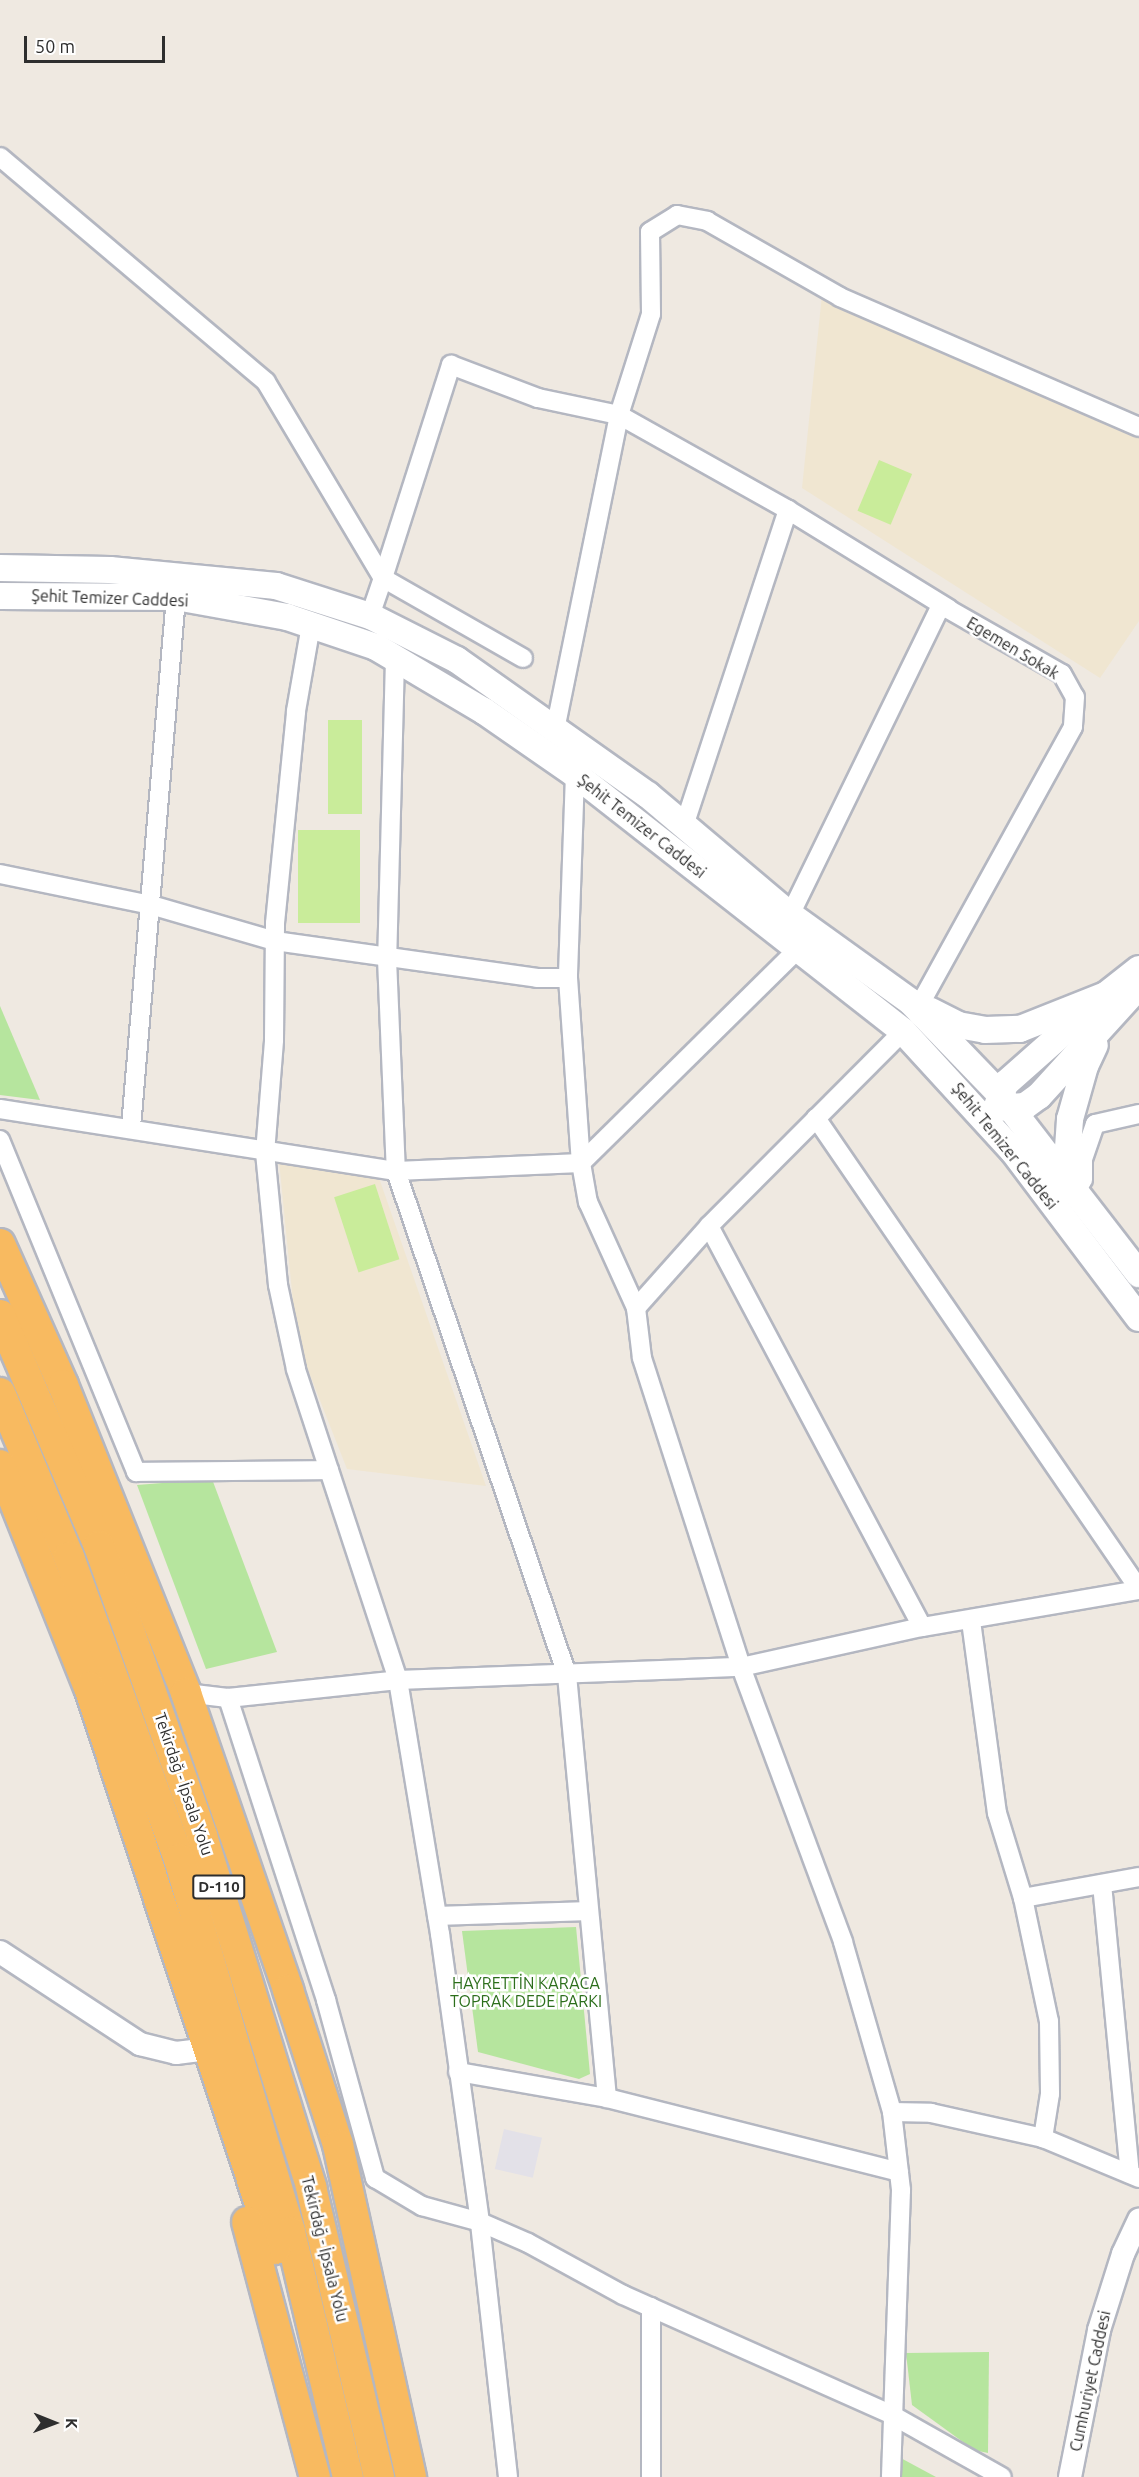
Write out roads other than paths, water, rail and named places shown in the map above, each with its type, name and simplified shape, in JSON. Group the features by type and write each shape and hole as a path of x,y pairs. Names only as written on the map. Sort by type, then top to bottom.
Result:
{"highway":[{"path":"0,1244 102,1481 186,1693 339,2145 411,2477"},
{"name":"Tekirdağ - İpsala Yolu","path":"0,1315 99,1546 202,1836 311,2187 377,2467"},
{"name":"Tekirdağ - İpsala Yolu","path":"0,1393 69,1557 179,1859 290,2232 347,2471"},
{"path":"0,1465 88,1687 208,2049 221,2077 347,2471"},
{"path":"257,1906 314,2115 365,2381 377,2467"},
{"path":"208,2049 230,2159 315,2477"}],"main road":[{"name":"Şehit Temizer Caddesi","path":"0,568 110,570 276,586 370,616 457,660 684,826 790,915 916,1003 1084,1199 1139,1274"},
{"name":"Şehit Temizer Caddesi","path":"0,596 176,597 287,617 376,647 484,711 575,774 903,1031 958,1087 1013,1151 1139,1318"},
{"path":"1084,1199 1070,1157 1070,1119 1084,1066 1111,1004 1139,969"},
{"path":"1013,1151 997,1120 1005,1084 1111,1004 1139,986"},
{"path":"916,1003 958,1025 985,1030 1020,1029 1111,1004"},
{"path":"958,1087 1002,1103"}],"street":[{"path":"0,157 266,382 383,578 523,658"},
{"path":"555,730 619,415 651,314 650,231 677,215 707,221 840,297 1139,428"},
{"path":"370,616 451,365 538,398 619,415 788,510 949,609"},
{"path":"684,826 788,510"},
{"path":"131,1127 176,597"},
{"name":"Egemen Sokak","path":"790,915 941,605 1062,674 1075,698 1073,727 916,1003"},
{"path":"311,625 296,711 275,941 274,1040 265,1154 278,1286 296,1369 398,1680 437,1916 480,2222 508,2477"},
{"path":"395,659 387,959 396,1171 567,1675 607,2098"},
{"path":"575,774 568,978 581,1163 588,1202 636,1308 642,1358 741,1667 843,1942 892,2112 899,2172 891,2477"},
{"path":"0,874 151,905 275,941 387,959 537,978 568,978"},
{"path":"0,1108 131,1127 265,1154 396,1171 581,1163 798,949"},
{"path":"636,1308 709,1226 903,1031"},
{"path":"1084,1199 1083,1159 1095,1124 1139,1114"},
{"path":"186,1693 228,1698 398,1680 741,1667 922,1628 1139,1590 816,1118"},
{"path":"0,1140 136,1472"},
{"path":"709,1226 922,1628"},
{"path":"102,1481 136,1472 329,1470"},
{"path":"971,1621 997,1813 1023,1898 1041,1980 1052,2056 1043,2138"},
{"path":"228,1698 326,2000 375,2178 422,2206 480,2222 520,2239 651,2307 892,2415 1002,2477"},
{"path":"1023,1898 1139,1877"},
{"path":"892,2112 931,2113 1043,2138 1135,2176 1102,1884"},
{"path":"437,1916 589,1911"},
{"path":"0,1952 140,2044 176,2053 208,2049"},
{"path":"458,2072 607,2098 899,2172"},
{"name":"Cumhuriyet Caddesi","path":"1070,2477 1099,2330 1123,2254 1139,2219"},
{"path":"651,2307 651,2477"}],"park label":[{"name":"HAYRETTİN KARACA TOPRAK DEDE PARKI","path":"526,1992"}]}
